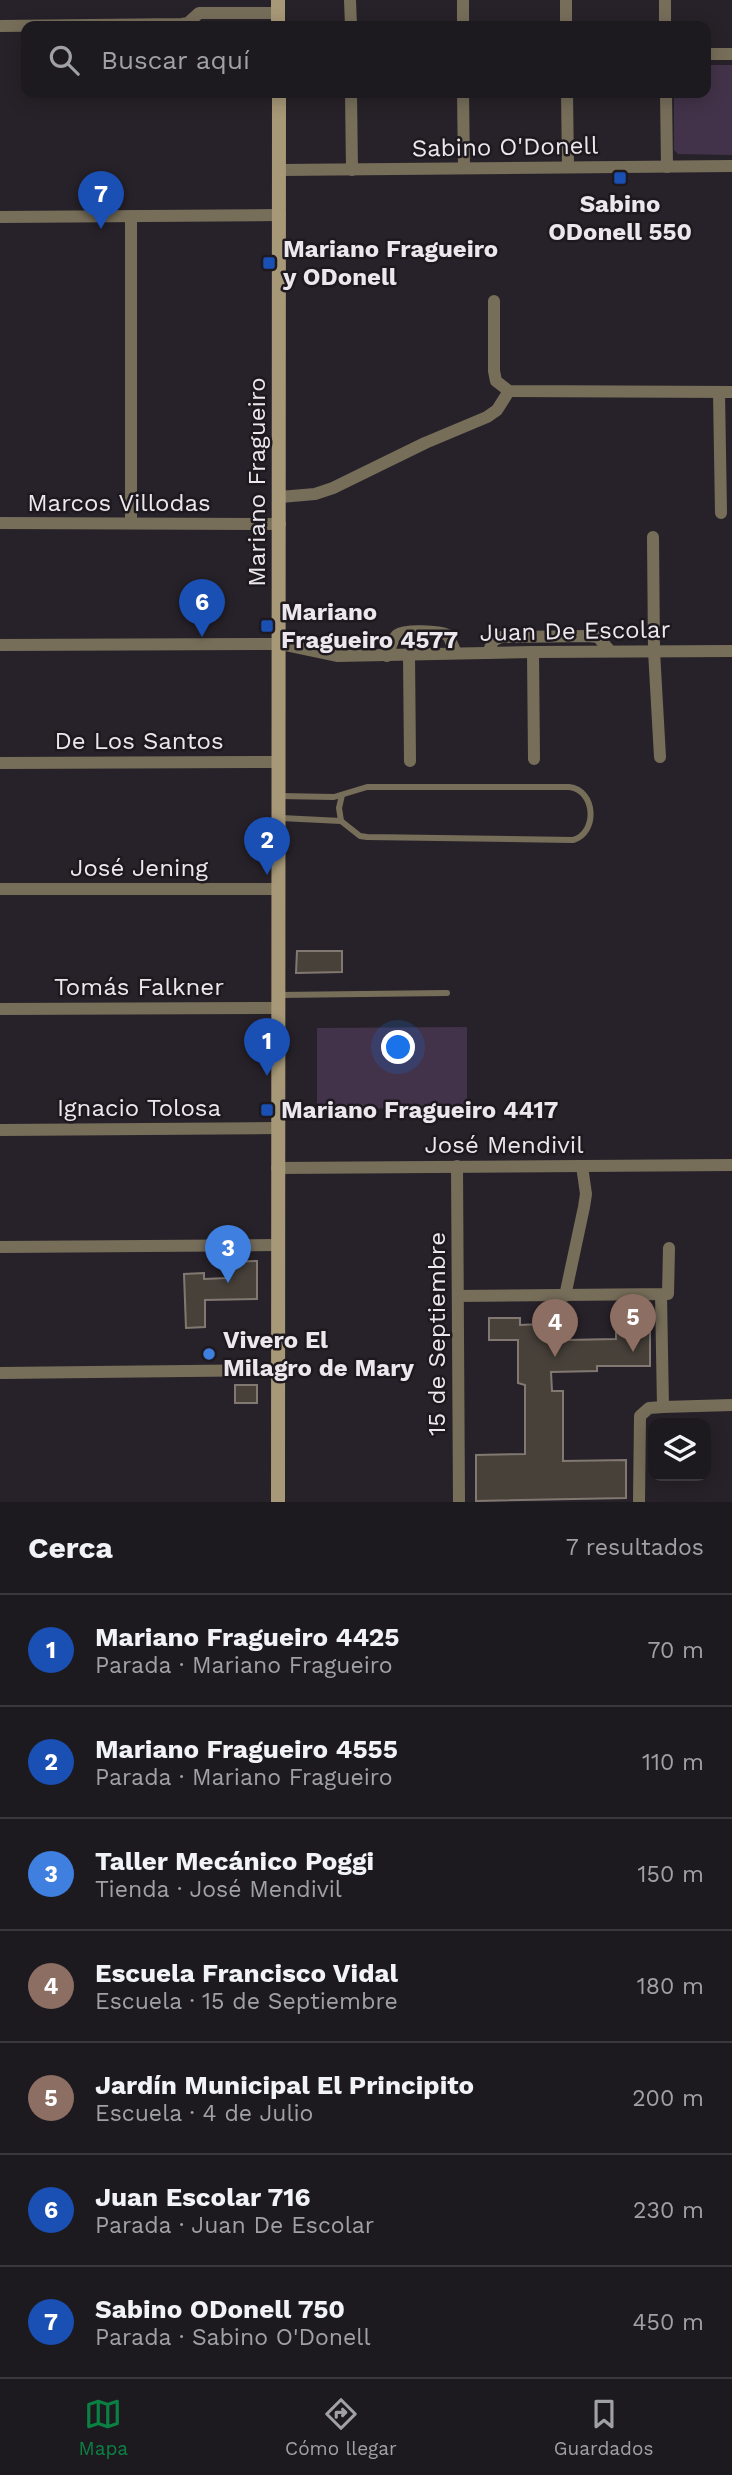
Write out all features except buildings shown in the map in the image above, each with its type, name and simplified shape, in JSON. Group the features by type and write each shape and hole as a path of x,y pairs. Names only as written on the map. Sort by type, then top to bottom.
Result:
{"main road":[{"name":"Mariano Fragueiro","path":"278,98 281,497 276,1168 278,1502"}],"street":[{"path":"350,0 351,21"},
{"path":"463,0 463,21"},
{"path":"566,0 566,21"},
{"path":"665,0 665,21"},
{"path":"190,21 199,13 278,13"},
{"path":"0,26 21,26"},
{"path":"711,54 732,54"},
{"path":"351,98 352,170"},
{"path":"463,98 464,168"},
{"path":"567,98 569,167"},
{"path":"666,98 667,167"},
{"name":"Sabino O'Donell","path":"279,170 732,166"},
{"path":"0,217 280,215"},
{"path":"131,216 131,523"},
{"path":"494,301 494,371 496,381 509,391 726,392 721,513"},
{"path":"281,497 315,494 332,488 425,443 487,417 497,410 509,391"},
{"name":"Marcos Villodas","path":"0,523 280,524"},
{"path":"653,537 654,651 660,757"},
{"path":"387,656 394,638 400,633 408,632 441,632 448,635 456,653"},
{"path":"488,653 493,641 501,637 598,637 610,651"},
{"name":"Juan De Escolar","path":"0,645 280,644 337,656 732,651"},
{"path":"533,652 534,759"},
{"path":"410,654 410,761"},
{"name":"De Los Santos","path":"0,763 279,762"},
{"name":"José Jening","path":"0,888 279,889"},
{"name":"Tomás Falkner","path":"0,1009 279,1001"},
{"name":"Ignacio Tolosa","path":"0,1130 278,1128"},
{"name":"José Mendivil","path":"276,1168 732,1165"},
{"name":"15 de Septiembre","path":"457,1166 459,1502"},
{"path":"565,1296 586,1194 582,1166"},
{"path":"0,1247 276,1245"},
{"path":"458,1296 668,1294 669,1248"},
{"path":"661,1295 663,1407"},
{"path":"0,1373 278,1370"},
{"path":"639,1502 640,1416 649,1408 732,1405"}],"lane":[{"path":"279,796 342,795 367,787 569,787 583,792 591,810 585,833 573,840 367,837 360,836 341,821 279,817"},
{"path":"341,821 339,807 342,795"},
{"path":"279,1001 447,993"}],"shaded area":[{"path":"711,65 732,65 732,155 678,154 674,150 674,98 711,98"},
{"path":"467,1027 467,1109 317,1108 317,1028"}],"place":[{"name":"Sabino ODonell 550","path":"620,178"},
{"name":"Sabino ODonell 750","path":"101,229"},
{"name":"Mariano Fragueiro y ODonell","path":"269,263"},
{"name":"Mariano Fragueiro 4577","path":"267,626"},
{"name":"Juan Escolar 716","path":"202,637"},
{"name":"Mariano Fragueiro 4555","path":"267,875"},
{"name":"Mariano Fragueiro 4425","path":"267,1076"},
{"name":"Mariano Fragueiro 4417","path":"267,1110"},
{"name":"Taller Mecánico Poggi","path":"228,1283"},
{"name":"Jardín Municipal El Principito","path":"633,1352"},
{"name":"Vivero El Milagro de Mary","path":"209,1354"},
{"name":"Escuela Francisco Vidal","path":"555,1357"}]}
